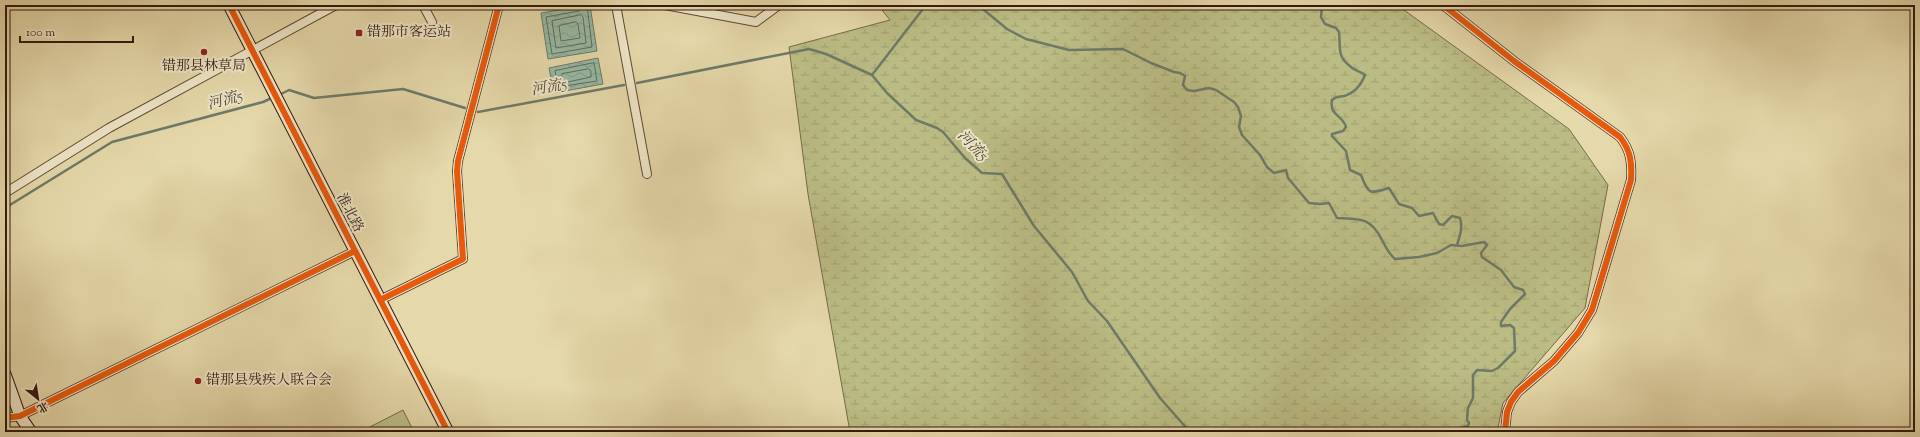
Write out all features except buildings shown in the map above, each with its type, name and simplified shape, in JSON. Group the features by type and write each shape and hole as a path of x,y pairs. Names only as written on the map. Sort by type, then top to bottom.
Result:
{"street":[{"name":"淮北路","path":"229,5 448,432"},
{"path":"5,193 109,128 252,52 336,5"},
{"path":"423,5 432,22"},
{"path":"380,300 463,259 457,171 458,161 499,5"},
{"path":"616,5 647,174"},
{"path":"665,5 756,22 779,5"},
{"path":"1443,5 1514,60 1620,137 1629,151 1631,159 1631,180 1592,310 1578,333 1558,356 1518,392 1510,402 1507,412 1505,432"},
{"path":"5,418 20,416 355,251"},
{"path":"5,374 20,416 31,432"}],"green space":[{"path":"878,5 1397,5 1569,129 1608,185 1585,308 1503,403 1497,432 850,432 808,194 789,47 890,20"},
{"path":"403,410 414,432 362,431"}],"water":[{"path":"590,5 597,51 548,59 541,13"},
{"path":"598,58 603,84 554,93 549,68"}],"waterway":[{"path":"872,75 926,5"},
{"path":"978,5 1007,29 1026,39 1069,50 1123,49 1151,63 1185,76 1183,85 1187,90 1194,91 1209,88 1216,90 1234,102 1238,107 1241,116 1239,127 1242,135 1260,155 1267,167 1274,173 1286,170 1288,178 1309,203 1329,203 1337,218 1358,219 1369,223 1378,232 1388,251 1395,259 1419,257 1437,253 1451,245 1462,246 1484,242 1487,245 1481,253 1482,257 1501,270 1514,287 1523,290 1525,294 1510,309 1501,322 1501,326 1510,325 1514,328 1515,351 1498,368 1492,371 1477,370 1473,375 1473,398 1468,408 1467,420 1469,423 1468,426 1460,428 1461,432"},
{"path":"1322,5 1321,17 1325,24 1336,28 1339,32 1340,51 1343,59 1346,63 1365,75 1362,82 1354,91 1348,95 1336,97 1332,100 1332,109 1346,127 1343,131 1332,134 1332,136 1346,151 1350,170 1361,175 1370,191 1373,192 1389,188 1399,204 1412,208 1419,216 1433,213 1439,224 1443,225 1452,216 1460,218 1461,228 1457,245"},
{"name":"河流5","path":"637,83 809,49 826,54 872,75 887,93 916,120 937,128 943,132 965,158 982,173 1002,174 1034,226 1072,272 1088,301 1107,321 1160,398 1190,432"},
{"name":"河流5","path":"478,112 624,85"},
{"name":"河流5","path":"279,95 289,90 314,98 403,89 465,108"},
{"name":"河流5","path":"5,208 112,142 263,102 274,97"},
{"path":"5,428 10,432"}],"cycle path":[{"path":"229,5 448,432"},
{"path":"380,300 463,259 457,171 458,161 499,5"},
{"path":"1443,5 1514,61 1620,137 1629,152 1631,163 1631,180 1592,310 1578,333 1554,361 1518,392 1511,402 1507,412 1505,432"},
{"path":"5,418 20,416 355,251"}],"place":[{"name":"错那市客运站","path":"359,33"},
{"name":"错那县林草局","path":"204,52"},
{"name":"错那县残疾人联合会","path":"198,381"}]}
